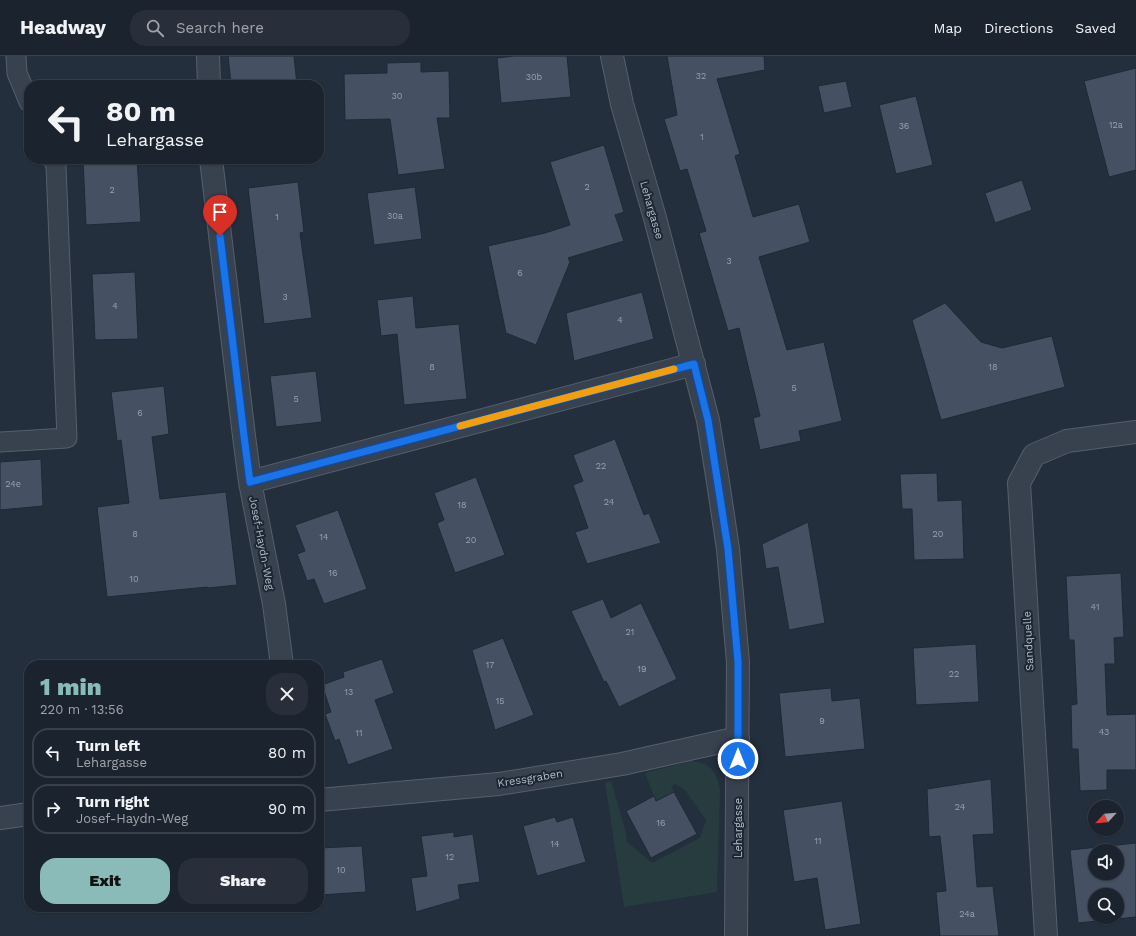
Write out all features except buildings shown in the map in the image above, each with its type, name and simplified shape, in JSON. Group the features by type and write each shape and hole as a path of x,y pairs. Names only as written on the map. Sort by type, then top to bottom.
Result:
{"street":[{"path":"208,56 209,80"},
{"name":"Lehargasse","path":"612,56 622,104 650,200 708,420 728,549 738,662 736,936"},
{"name":"Josef-Haydn-Weg","path":"212,164 250,482 274,604 281,660"},
{"path":"250,482 694,364"},
{"name":"Sandquelle","path":"1046,936 1018,483 1034,456 1040,452 1067,441 1136,432"},
{"name":"Kressgraben","path":"324,800 499,784 622,764 738,738"},
{"path":"0,818 24,815"}],"lane":[{"path":"16,56 17,74 24,90"},
{"path":"0,442 67,438 55,164"}],"green space":[{"path":"691,761 708,766 715,773 720,790 717,892 624,907 605,783 611,781 626,833 627,842 652,863 700,838 706,820 685,790 676,784 671,786 674,792 656,801 645,773"}],"slow traffic":[{"path":"460,426 674,369"}],"route":[{"path":"220,236 250,482 694,364 708,420 728,549 738,662 738,759"}]}
